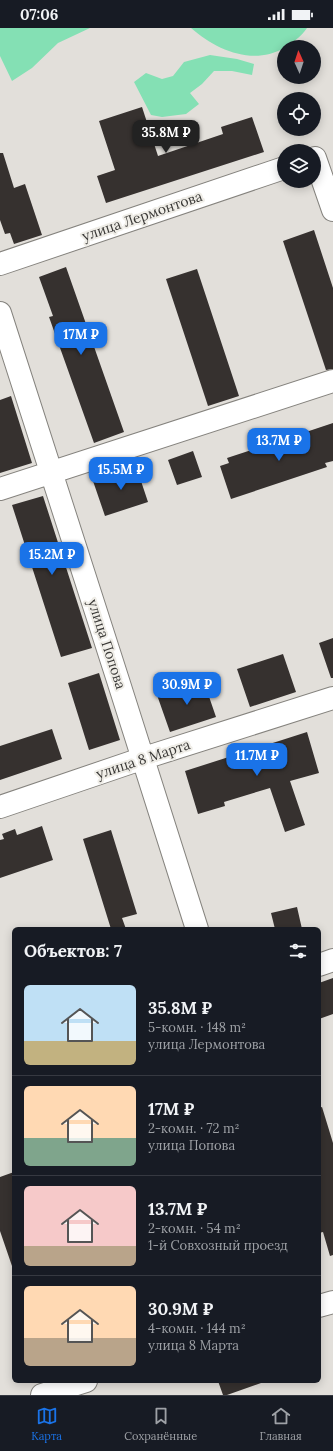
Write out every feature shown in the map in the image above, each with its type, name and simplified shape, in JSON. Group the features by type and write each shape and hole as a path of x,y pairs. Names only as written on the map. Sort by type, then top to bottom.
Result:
{"street":[{"path":"321,162 333,170"},
{"name":"улица Лермонтова","path":"0,264 277,170"},
{"path":"321,177 333,210"},
{"name":"улица Попова","path":"0,313 50,473 144,758 196,927"},
{"path":"0,489 333,381"},
{"name":"улица 8 Марта","path":"0,807 144,758 333,698"},
{"path":"321,964 333,960"},
{"path":"321,1305 333,1302"},
{"path":"42,1395 80,1383"}],"green space":[{"path":"0,28 90,28 58,43 32,68 12,81 0,56"},
{"path":"191,28 307,28 295,40 277,40 277,51 260,56 235,53 223,49 201,36"},
{"path":"210,55 237,59 254,64 252,75 232,71 214,71 202,84 190,93 199,104 186,114 162,117 151,115 134,82 146,73 162,79 173,76 184,62"}],"building":[{"path":"142,107 158,156 223,134 221,127 252,117 264,152 106,203 97,176 115,170 99,121"},
{"path":"0,153 3,153 14,188 25,184 42,235 14,244 10,233 5,234 0,220"},
{"path":"314,230 333,288 333,369 326,370 283,241"},
{"path":"66,267 124,432 94,443 49,317 53,316 39,277"},
{"path":"197,269 239,396 208,406 166,279"},
{"path":"11,396 32,463 0,473 0,400"},
{"path":"333,423 333,461 325,463 327,467 231,499 220,466 229,463 227,458 264,446 266,450 299,439 297,435"},
{"path":"193,451 202,477 177,485 168,460"},
{"path":"136,466 148,502 105,516 93,481"},
{"path":"43,496 92,648 61,657 12,505"},
{"path":"333,638 333,678 331,678 319,643"},
{"path":"283,654 296,692 250,707 237,669"},
{"path":"99,673 120,740 89,750 68,683"},
{"path":"203,679 216,717 170,732 157,695"},
{"path":"52,729 62,759 0,780 0,746"},
{"path":"307,732 319,773 290,781 305,825 285,832 270,788 224,802 225,806 198,814 185,771"},
{"path":"42,826 53,860 0,878 0,840 4,839 2,834 15,829 17,835"},
{"path":"111,830 137,914 122,918 125,927 110,927 83,839"},
{"path":"297,907 302,927 274,927 271,913"},
{"path":"333,978 333,1014 321,1018 321,982"},
{"path":"321,1107 333,1143 333,1255 330,1256 323,1232 321,1232"},
{"path":"12,1173 12,1266 0,1231 0,1177"},
{"path":"219,1383 261,1383 227,1395 223,1395"}]}
